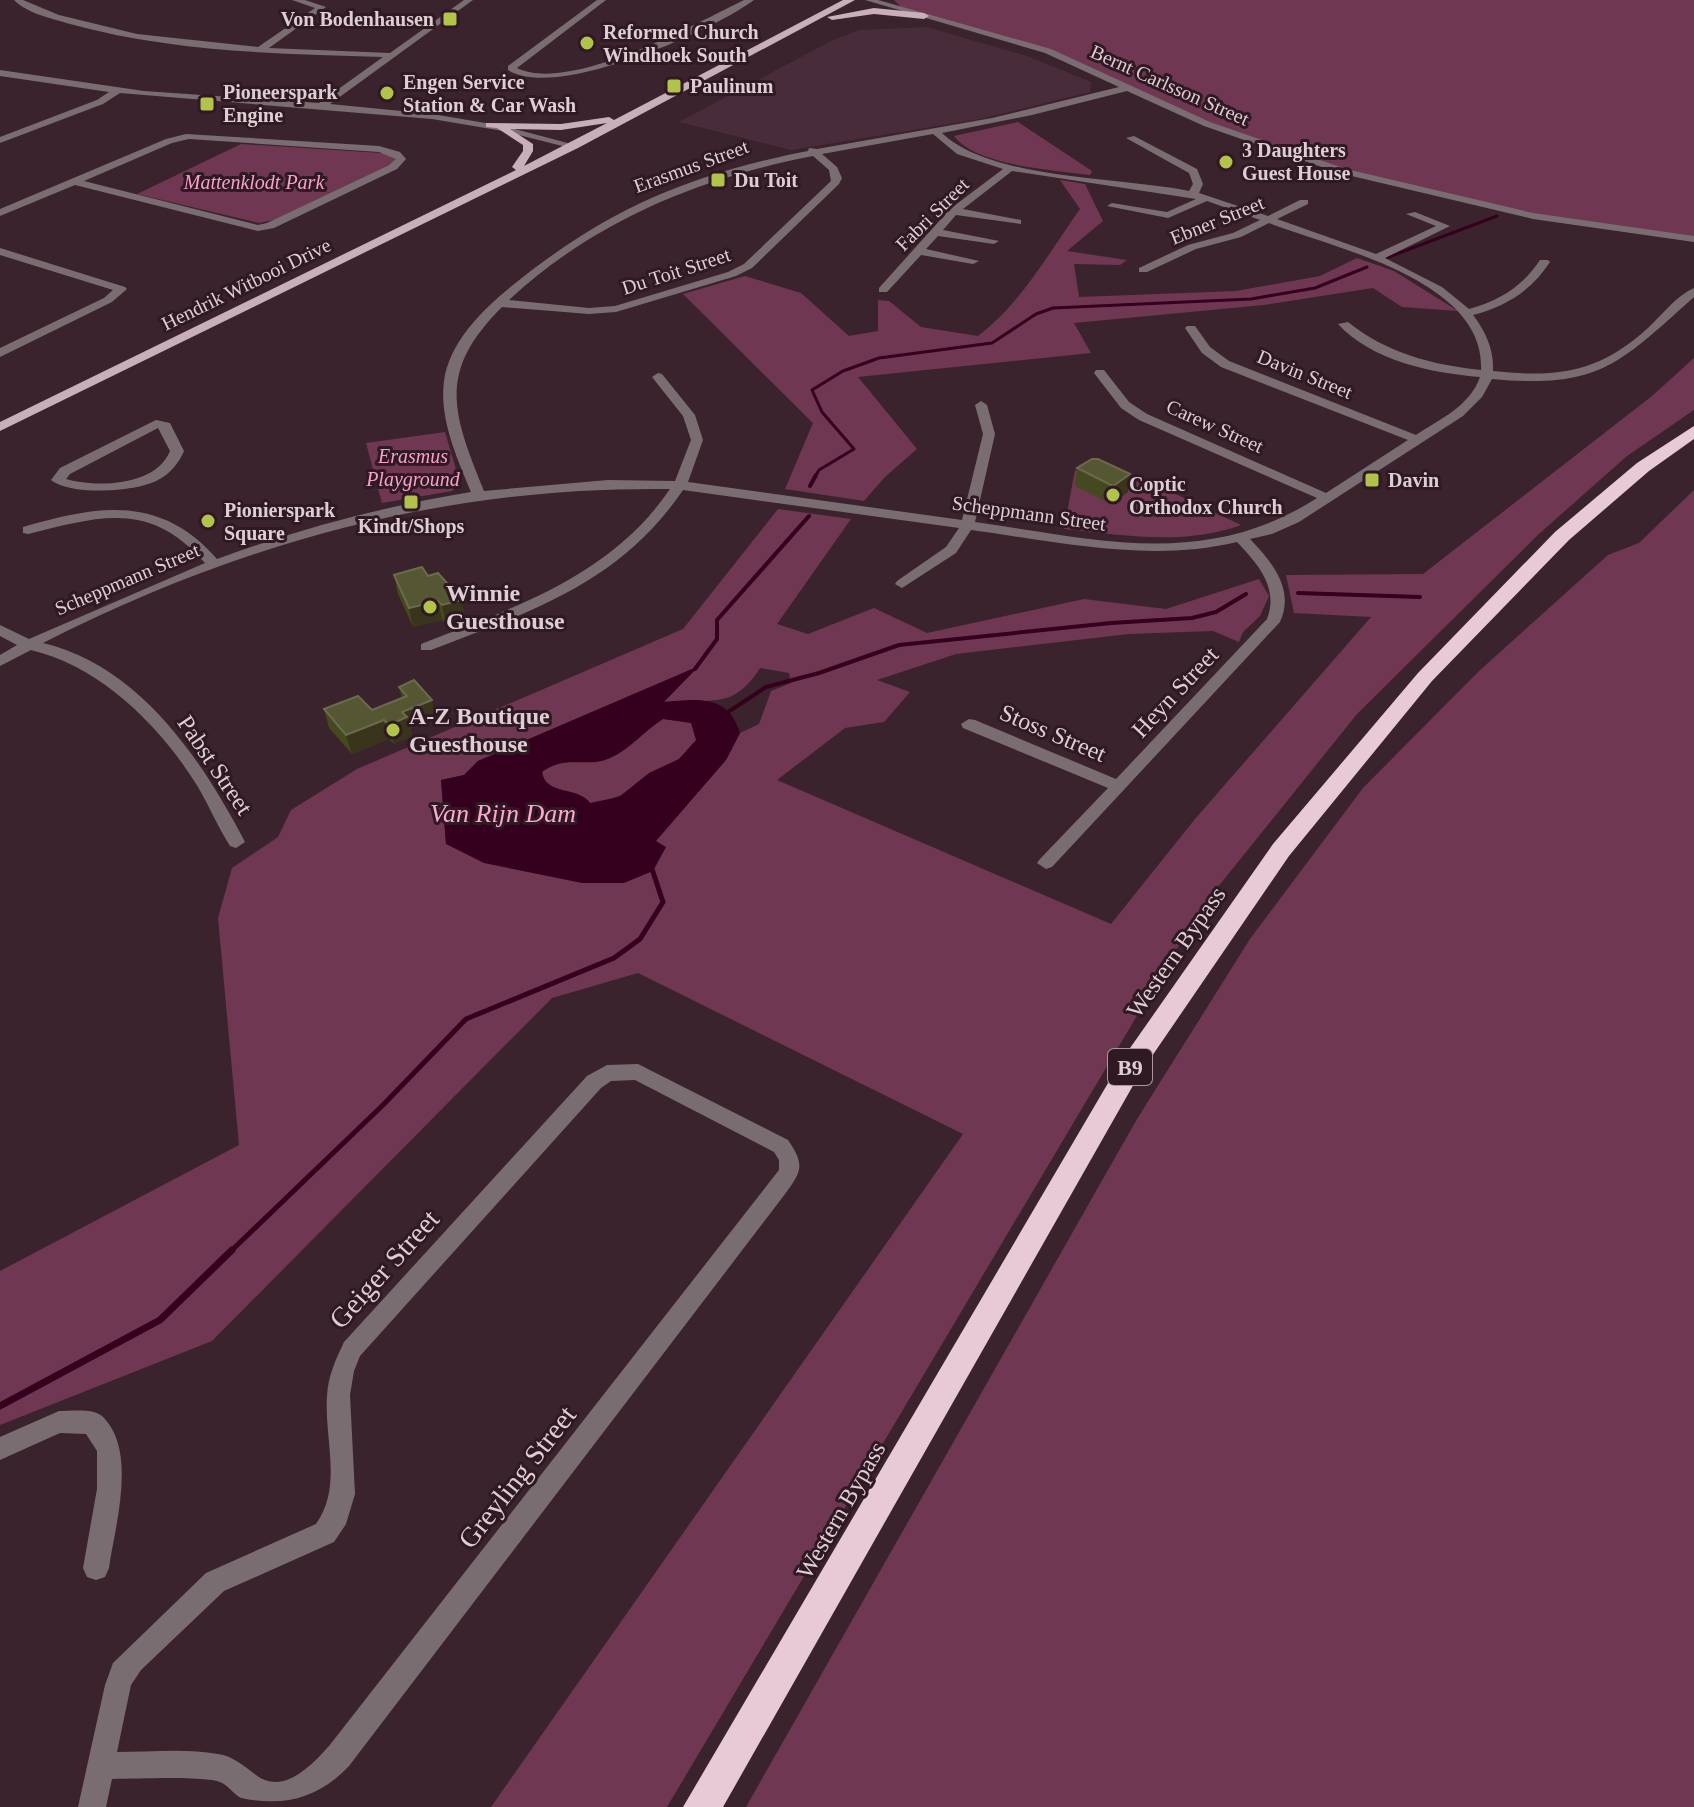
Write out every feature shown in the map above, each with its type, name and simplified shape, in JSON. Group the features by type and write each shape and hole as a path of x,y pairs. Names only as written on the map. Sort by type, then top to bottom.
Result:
{"highway":[{"name":"Western Bypass","path":"702,1807 1130,1068 1281,850 1425,677 1562,536 1643,467 1694,431"}],"main road":[{"name":"Hendrik Witbooi Drive","path":"0,427 570,145 850,0"},
{"name":"Hendrik Witbooi Drive","path":"783,35 861,0"},
{"path":"894,0 907,11"},
{"path":"821,19 874,11 924,16"},
{"name":"Hendrik Witbooi Drive","path":"570,145 614,119 663,97"},
{"path":"490,125 561,127 614,119"},
{"path":"490,125 525,140 528,151 513,171"}],"street":[{"path":"18,0 28,8 96,27 158,38 261,49 389,55"},
{"path":"261,49 322,7 296,0"},
{"path":"321,106 469,0"},
{"path":"602,0 511,68 528,75 547,75 601,68 634,56 750,0"},
{"name":"Bernt Carlsson Street","path":"869,0 1022,42 1103,74 1207,124 1283,153 1407,188 1533,216 1694,239"},
{"path":"0,73 116,92 432,115 490,125 570,145"},
{"path":"1092,98 1105,87 1103,74"},
{"name":"Erasmus Street","path":"478,493 455,422 450,383 453,369 469,339 500,303 551,256 618,215 703,180 812,150 935,131 1130,87"},
{"path":"90,88 102,96 100,102"},
{"path":"100,102 116,92"},
{"path":"0,140 100,102 137,94"},
{"path":"1092,98 1134,97 1167,105"},
{"path":"935,131 957,150 1010,168 1193,194 1376,258 1417,277 1468,313 1479,328 1486,346 1489,375"},
{"path":"0,213 73,181 169,141 189,136 379,149 397,154 401,159 393,167 270,226 258,228 73,181"},
{"path":"1131,138 1193,171 1198,184 1193,194"},
{"name":"Du Toit Street","path":"500,303 589,311 616,309 740,271 835,182 837,178 833,169 812,150"},
{"name":"Fabri Street","path":"883,290 954,211 1010,168"},
{"path":"1112,206 1168,215 1206,198"},
{"name":"Ebner Street","path":"1143,270 1192,247 1229,238 1304,202"},
{"path":"954,211 1017,222"},
{"path":"1376,258 1445,226 1411,214"},
{"path":"935,232 994,241"},
{"path":"0,251 121,289 108,300 0,353"},
{"path":"918,251 973,261"},
{"path":"1468,313 1503,301 1532,279 1544,262"},
{"path":"1344,324 1353,336 1376,349 1420,361 1489,375 1544,378 1591,371 1620,355 1694,291"},
{"name":"Davin Street","path":"1191,328 1206,350 1225,364 1416,439"},
{"name":"Carew Street","path":"1100,373 1112,392 1143,417 1327,498"},
{"name":"Scheppmann Street","path":"0,661 28,644 213,563 326,526 478,493 582,483 679,485 1141,549 1170,549 1242,539 1294,519 1471,403 1489,375"},
{"path":"426,647 523,609 588,578 643,534 679,485 697,440 689,415 658,377"},
{"path":"902,584 951,550 968,524 989,434 981,405"},
{"path":"148,426 165,426 177,454 153,477 95,485 64,485 58,477 148,426"},
{"path":"85,518 95,485"},
{"path":"28,530 85,518 147,516 195,545 213,563"},
{"name":"Heyn Street","path":"1046,863 1276,616 1278,604 1271,574 1242,539"},
{"name":"Pabst Street","path":"0,630 28,644 51,649 101,674 146,708 204,783 236,842"},
{"name":"Stoss Street","path":"969,724 1119,786"},
{"name":"Greyling Street","path":"103,1765 217,1767 230,1770 265,1802 283,1805 300,1795 339,1756 778,1188 789,1172 790,1159 781,1146 638,1072"},
{"name":"Geiger Street","path":"92,1807 122,1672 215,1582 325,1533 335,1524 340,1512 342,1490 338,1378 352,1349 594,1082 607,1073 638,1072"},
{"path":"0,1449 59,1422 93,1423 109,1449 109,1489 96,1568"}],"shaded area":[{"path":"927,27 1027,56 1091,82 1090,92 980,119 791,150 679,122 833,40 859,30"}],"green space":[{"path":"894,0 1694,0 1694,239 1533,216 1407,188 1244,139 1048,51 901,7"},
{"path":"1018,122 1092,171 1090,175 997,160 965,146 954,136"},
{"name":"Mattenklodt Park","path":"241,144 397,154 395,162 274,220 259,223 137,194"},
{"path":"1060,180 1085,184 1103,221 1067,251 1127,260 1120,265 1074,264 1079,297 1236,291 1320,276 1357,258 1394,271 1458,311 1402,307 1373,288 1264,305 1074,323 1091,353 858,377 917,449 885,477 864,501 785,489 813,423 683,294 745,276 801,293 849,336 878,331 878,300 889,301 921,327 978,336 1021,293 1080,209"},
{"path":"1694,358 1694,410 1627,456 1540,533 1357,714 1201,908 667,1807 491,1807 963,1134 638,973 552,998 212,1341 0,1425 0,1271 239,1145 218,918 232,868 278,837 291,810 357,769 683,629 778,509 851,519 777,624 808,634 874,608 927,633 1084,599 1166,609 1259,579 1269,596 1260,616 1243,632 1239,642 1213,631 1129,634 956,654 877,680 910,692 884,722 845,728 777,780 1111,924 1195,819 1371,617 1294,613 1286,575 1423,574 1652,396","holes":["697,667 663,702 729,697 750,682 760,668 789,673 791,683 771,691 759,724 740,733 726,760 655,841 446,844 441,780 464,775 478,761"]},
{"name":"Erasmus Playground","path":"445,432 460,483 452,491 382,503 366,443"},
{"path":"1075,470 1142,478 1241,525 1175,537 1064,529"},
{"path":"1694,490 1694,1807 746,1807 1137,1119 1250,939 1363,788 1478,672 1608,555 1639,543"},
{"path":"663,719 691,722 697,740 677,761 633,789 590,803 578,794 556,788 545,780 542,772 550,767 567,762 610,758"}],"water":[{"name":"Van Rijn Dam","path":"699,666 664,702 700,700 720,705 735,720 740,733 726,760 656,841 666,847 653,871 624,883 582,883 484,863 446,844 441,780 464,775 478,761","holes":["663,719 691,723 696,740 679,759 649,773 619,797 590,803 578,794 555,788 544,780 542,772 551,766 610,758"]}],"building":[{"path":"1092,459 1130,474 1113,486 1077,468"},
{"path":"422,567 428,576 438,573 462,600 442,605 438,601 409,608 394,575"},
{"path":"414,680 432,700 402,712 407,717 389,725 384,720 346,735 324,709 358,696 372,710 407,696 399,687"}],"waterway":[{"path":"1386,258 1497,216"},
{"path":"815,477 819,470 854,449 822,412 812,390 843,371 879,358 992,343 1036,314 1053,308 1251,299 1315,288 1367,267"},
{"path":"810,486 816,475"},
{"path":"695,669 717,639 717,620 809,516"},
{"path":"1298,593 1420,597"},
{"path":"725,714 766,687 819,673 899,645 1111,623 1192,618 1216,612 1246,594"},
{"path":"230,1252 383,1105 466,1019 614,958 640,939 663,902 651,866"},
{"path":"0,1406 160,1320 232,1250"}],"place":[{"name":"Von Bodenhausen","path":"450,19"},
{"name":"Reformed Church Windhoek South","path":"587,43"},
{"name":"Paulinum","path":"674,86"},
{"name":"Engen Service Station & Car Wash","path":"387,93"},
{"name":"Pioneerspark Engine","path":"207,104"},
{"name":"3 Daughters Guest House","path":"1226,162"},
{"name":"Du Toit","path":"718,180"},
{"name":"Davin","path":"1372,480"},
{"name":"Coptic Orthodox Church","path":"1113,495"},
{"name":"Kindt/Shops","path":"411,502"},
{"name":"Pionierspark Square","path":"208,521"},
{"name":"Winnie Guesthouse","path":"430,607"},
{"name":"A-Z Boutique Guesthouse","path":"393,730"}]}
